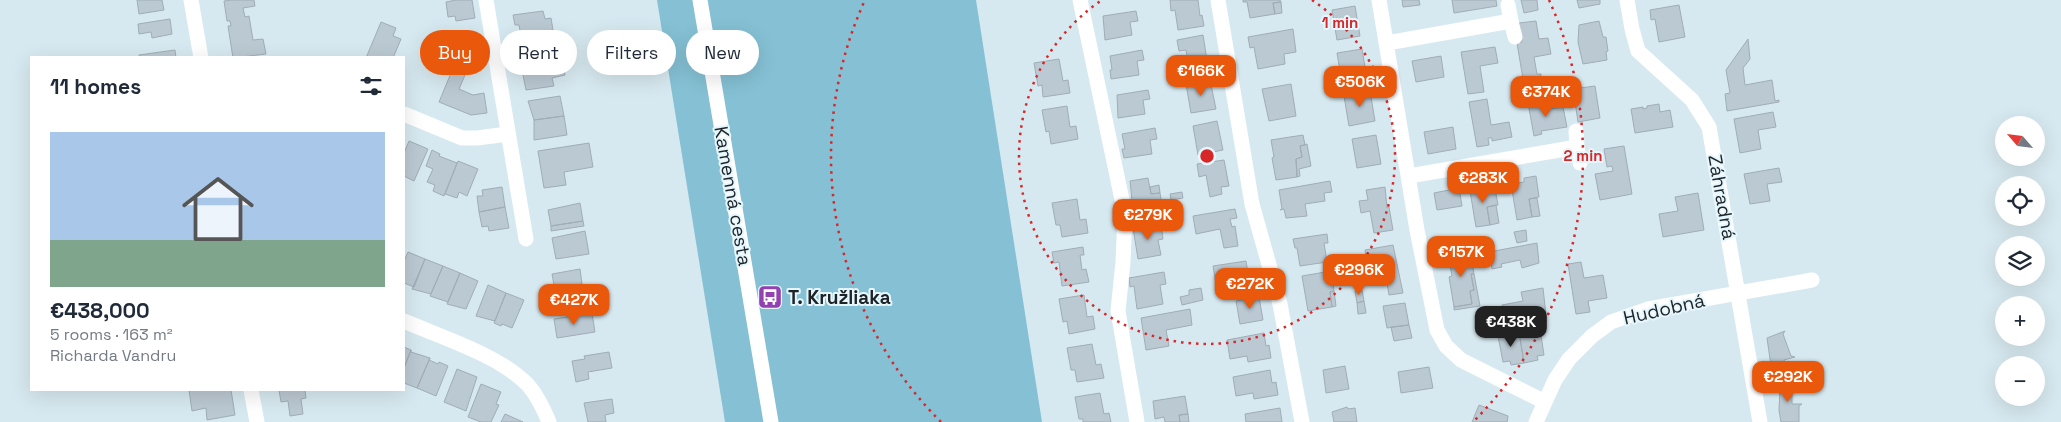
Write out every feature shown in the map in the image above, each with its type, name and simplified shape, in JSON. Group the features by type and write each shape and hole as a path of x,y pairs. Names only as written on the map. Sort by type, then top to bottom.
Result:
{"street":[{"path":"191,0 201,56"},
{"path":"486,0 526,239"},
{"name":"Kamenná cesta","path":"700,0 771,422"},
{"path":"1080,0 1125,214 1118,310 1137,422"},
{"path":"1218,0 1252,204 1280,304 1302,422"},
{"path":"1380,0 1421,248 1437,330 1442,341 1455,356 1546,402"},
{"name":"Záhradná","path":"1627,0 1638,51 1692,100 1709,127 1760,422"},
{"path":"1508,5 1515,38"},
{"path":"1387,43 1511,21"},
{"path":"405,114 462,138 508,134"},
{"path":"1576,131 1580,163"},
{"path":"1409,176 1577,147"},
{"name":"Hudobná","path":"1536,422 1555,380 1569,360 1592,336 1611,322 1648,309 1812,280"},
{"path":"405,321 498,362 514,372 529,387 549,422"},
{"path":"251,391 256,422"}],"shaded area":[{"path":"657,0 976,0 1042,422 725,422 669,75 676,75 676,30 662,30"}],"building":[{"path":"137,0 162,0 164,10 139,14"},
{"path":"254,0 255,6 243,8 245,17 249,16 253,40 263,39 266,54 233,56 228,26 231,26 230,21 227,21 224,1"},
{"path":"472,0 475,18 456,21 455,16 448,17 446,2"},
{"path":"1170,0 1198,0 1200,16 1202,15 1204,26 1178,30 1175,10 1171,11"},
{"path":"1243,0 1280,0 1281,2 1273,3 1275,14 1250,18 1247,2 1243,2"},
{"path":"1402,0 1419,0 1420,5 1403,7"},
{"path":"1452,0 1496,0 1497,6 1454,13"},
{"path":"1521,0 1537,0 1538,10 1524,13"},
{"path":"1577,0 1600,0 1600,4 1579,8"},
{"path":"1281,2 1282,13 1275,14 1273,3"},
{"path":"1679,5 1685,37 1659,42 1655,19 1651,20 1650,10"},
{"path":"1355,6 1360,36 1337,40 1332,10"},
{"path":"543,11 545,19 551,18 553,30 520,30 519,25 515,25 513,15"},
{"path":"1136,11 1138,21 1130,22 1132,35 1105,40 1103,16"},
{"path":"170,19 172,34 152,38 151,32 139,34 138,24"},
{"path":"1536,21 1539,39 1548,38 1551,54 1534,57 1537,74 1541,74 1541,76 1523,79 1517,43 1522,42 1519,23"},
{"path":"1599,21 1603,37 1606,37 1607,60 1583,64 1578,42 1579,25"},
{"path":"381,22 396,28 393,36 401,39 394,56 367,56"},
{"path":"1293,29 1296,52 1284,54 1285,64 1258,69 1254,47 1250,48 1248,37"},
{"path":"1203,35 1207,60 1200,62 1201,69 1189,71 1186,50 1179,51 1177,40"},
{"path":"1748,39 1750,59 1743,68 1745,85 1772,80 1775,101 1779,100 1779,102 1727,111 1725,94 1730,93 1726,70"},
{"path":"1495,47 1498,63 1480,66 1484,92 1468,94 1461,52"},
{"path":"1362,49 1367,79 1342,83 1337,53"},
{"path":"175,50 176,56 139,56"},
{"path":"1142,50 1144,60 1137,61 1139,75 1111,79 1110,56"},
{"path":"1441,56 1444,77 1416,82 1412,61"},
{"path":"1059,59 1063,81 1068,80 1070,93 1043,97 1042,85 1038,86 1034,63"},
{"path":"450,75 465,75 459,89 473,95 484,93 487,113 471,115 439,102"},
{"path":"523,75 565,75 552,78 554,86 526,90"},
{"path":"1210,80 1216,109 1191,113 1186,84"},
{"path":"1291,84 1296,116 1269,121 1262,89"},
{"path":"1595,86 1600,118 1578,122 1573,89"},
{"path":"1148,90 1150,99 1143,100 1145,114 1118,118 1117,95"},
{"path":"1370,91 1375,121 1349,126 1344,96"},
{"path":"560,96 564,116 534,120 528,101"},
{"path":"1487,99 1491,125 1509,122 1512,137 1492,141 1492,138 1488,138 1489,145 1477,147 1469,102"},
{"path":"1542,101 1544,110 1563,107 1567,127 1541,131 1542,134 1534,136 1528,103"},
{"path":"1659,104 1660,112 1670,110 1673,127 1635,133 1631,109 1643,107 1643,109 1647,108 1647,106"},
{"path":"1067,106 1070,127 1076,126 1078,139 1051,144 1049,131 1046,132 1042,110"},
{"path":"1773,112 1776,127 1758,130 1761,149 1740,153 1734,119"},
{"path":"564,116 567,135 534,140 534,120"},
{"path":"1217,121 1223,150 1198,155 1193,126"},
{"path":"1453,127 1456,149 1428,154 1424,132"},
{"path":"1155,128 1157,139 1150,140 1152,154 1124,158 1122,149 1125,149 1122,134"},
{"path":"1303,135 1305,145 1300,146 1302,157 1296,159 1297,177 1276,180 1271,140"},
{"path":"1376,135 1381,164 1357,168 1352,139"},
{"path":"409,141 428,149 414,181 405,176 405,151"},
{"path":"589,143 593,167 564,172 566,185 544,188 538,151"},
{"path":"1307,144 1311,166 1299,169 1300,176 1297,177 1296,159 1302,157 1300,146"},
{"path":"1624,146 1632,194 1600,200 1595,174 1613,171 1612,166 1607,167 1604,149"},
{"path":"432,150 440,154 439,156 457,163 444,196 433,191 435,185 427,182 433,169 426,166"},
{"path":"1224,160 1229,186 1221,187 1222,194 1210,197 1206,175 1199,177 1197,164"},
{"path":"458,161 478,169 467,196 459,192 457,198 445,194"},
{"path":"1779,168 1782,182 1767,184 1770,201 1750,204 1744,174"},
{"path":"1536,176 1539,197 1529,199 1532,217 1517,220 1511,184 1524,182 1524,178"},
{"path":"1148,178 1151,194 1160,193 1162,205 1133,210 1130,181"},
{"path":"1330,181 1332,192 1324,193 1325,201 1305,204 1307,216 1286,218 1284,209 1280,210 1282,209 1279,190"},
{"path":"1494,183 1498,205 1487,207 1490,225 1476,227 1470,191 1483,189 1482,186"},
{"path":"1159,185 1160,193 1151,194 1150,187"},
{"path":"502,187 505,207 479,212 477,196 483,196 482,190"},
{"path":"1385,187 1387,208 1389,207 1393,230 1374,233 1370,211 1361,213 1359,201 1368,200 1366,190"},
{"path":"1459,188 1462,206 1437,210 1434,193"},
{"path":"1182,192 1183,198 1171,200 1170,194"},
{"path":"1698,193 1704,230 1663,237 1659,214 1678,211 1675,197"},
{"path":"1537,198 1540,216 1532,217 1529,199"},
{"path":"1077,199 1080,220 1086,219 1088,233 1062,237 1060,225 1056,225 1052,203"},
{"path":"580,203 583,221 551,226 548,210"},
{"path":"1496,205 1499,223 1490,225 1487,207"},
{"path":"505,207 509,228 489,231 488,226 482,227 479,212"},
{"path":"1235,209 1237,218 1230,219 1232,227 1235,226 1238,246 1224,248 1220,229 1196,234 1193,216"},
{"path":"583,221 584,226 551,231 551,226"},
{"path":"1161,224 1163,239 1158,240 1161,255 1138,259 1133,228"},
{"path":"1526,230 1527,241 1517,243 1514,232"},
{"path":"585,231 589,254 556,259 552,238"},
{"path":"1327,234 1328,243 1324,243 1327,262 1300,266 1297,248 1295,248 1293,239"},
{"path":"1537,243 1539,263 1522,268 1520,260 1501,264 1502,267 1492,269 1489,252"},
{"path":"1393,245 1403,293 1389,295 1386,278 1380,278 1378,263 1367,265 1365,250"},
{"path":"1083,247 1084,255 1080,255 1082,270 1086,269 1089,282 1062,286 1059,262 1054,263 1052,252"},
{"path":"1470,250 1474,274 1471,274 1474,290 1470,291 1472,304 1454,307 1449,277 1452,276 1448,254"},
{"path":"408,252 425,259 414,287 405,283 405,259"},
{"path":"425,259 443,266 431,294 412,289"},
{"path":"1246,261 1250,285 1217,290 1213,266"},
{"path":"1581,262 1584,278 1603,275 1607,298 1588,301 1590,312 1576,314 1568,264"},
{"path":"443,266 460,273 448,302 430,296"},
{"path":"580,269 582,284 574,285 577,304 558,307 552,274"},
{"path":"1331,271 1334,291 1330,292 1332,307 1308,311 1302,276"},
{"path":"1164,272 1166,284 1160,285 1163,304 1137,309 1134,286 1130,287 1129,278"},
{"path":"460,273 478,281 466,309 447,304"},
{"path":"1471,274 1474,274 1480,306 1454,310 1454,307 1472,304 1470,291 1474,290"},
{"path":"488,285 506,293 495,321 476,316"},
{"path":"1201,288 1203,300 1182,305 1180,297 1189,295 1189,290"},
{"path":"1543,288 1546,315 1505,321 1502,305 1523,301 1521,292"},
{"path":"1362,290 1364,301 1357,303 1355,291"},
{"path":"1334,291 1336,306 1332,307 1330,292"},
{"path":"506,293 524,300 512,328 494,323"},
{"path":"1084,295 1087,317 1093,316 1095,329 1069,334 1067,321 1063,322 1059,299"},
{"path":"1259,297 1263,320 1240,324 1236,301"},
{"path":"1364,301 1366,313 1358,314 1357,303"},
{"path":"1405,303 1409,325 1387,328 1383,306"},
{"path":"1190,309 1192,325 1166,330 1169,346 1146,350 1141,318"},
{"path":"592,313 595,332 557,338 554,319"},
{"path":"1409,325 1412,338 1394,341 1391,327"},
{"path":"1540,329 1544,355 1537,356 1538,360 1524,363 1519,332"},
{"path":"1785,331 1783,334 1791,356 1795,357 1784,360 1789,373 1792,372 1795,380 1775,384 1773,378 1778,378 1770,359 1767,338"},
{"path":"1519,332 1524,363 1511,365 1510,361 1503,362 1498,336"},
{"path":"1264,333 1266,346 1269,345 1271,358 1248,362 1247,356 1230,359 1227,340"},
{"path":"1092,344 1096,365 1101,364 1104,378 1077,382 1075,370 1071,370 1067,348"},
{"path":"405,347 411,350 405,365"},
{"path":"411,350 411,352 430,358 417,388 405,383 405,365"},
{"path":"609,352 612,368 588,372 589,379 576,382 572,361 585,359 584,356"},
{"path":"429,360 448,366 436,396 417,388"},
{"path":"1345,366 1349,389 1326,393 1323,370"},
{"path":"1429,367 1433,388 1401,393 1398,372"},
{"path":"457,369 477,377 466,411 444,402"},
{"path":"1270,370 1272,383 1276,382 1278,395 1254,399 1253,393 1236,396 1233,377"},
{"path":"1795,381 1795,391 1792,391 1792,404 1802,404 1799,406 1799,422 1781,422 1779,410 1780,390 1776,391 1775,385"},
{"path":"481,384 501,392 496,404 499,405 491,422 481,422 468,417"},
{"path":"189,391 231,391 235,415 207,420 206,408 192,411"},
{"path":"279,391 305,391 306,398 301,399 303,414 290,416 288,401 281,402"},
{"path":"1100,393 1104,414 1109,413 1111,422 1083,422 1083,419 1079,419 1075,397"},
{"path":"1185,396 1188,414 1179,415 1180,422 1165,422 1164,417 1155,419 1153,401"},
{"path":"612,399 614,413 605,415 606,422 588,422 584,403"},
{"path":"1479,405 1508,416 1507,422 1472,422"},
{"path":"1347,407 1348,409 1355,408 1357,422 1334,422 1332,412"},
{"path":"1280,408 1282,422 1246,422 1245,414"},
{"path":"505,414 523,422 501,422"},
{"path":"1188,414 1189,422 1180,422 1179,415"}],"place":[{"name":"T. Kružliaka","path":"770,297"}]}
